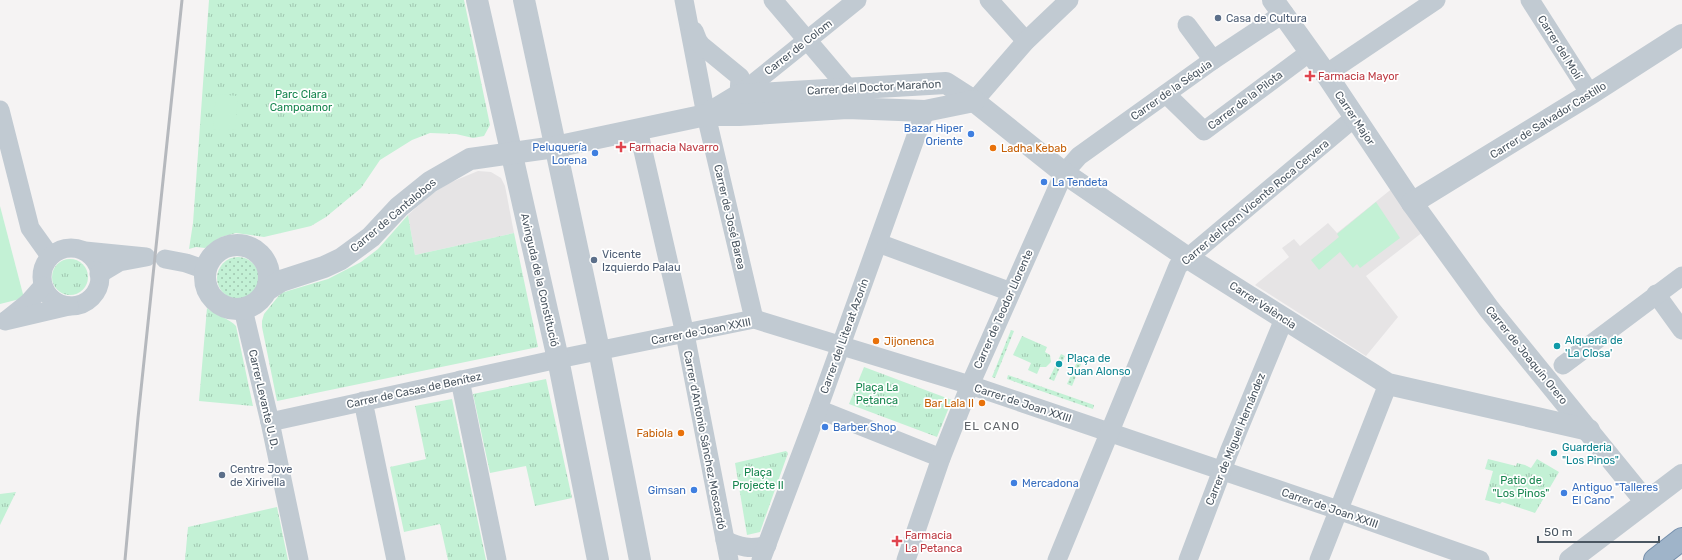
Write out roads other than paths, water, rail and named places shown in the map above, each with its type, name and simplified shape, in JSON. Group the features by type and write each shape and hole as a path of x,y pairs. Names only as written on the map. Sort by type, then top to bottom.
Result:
{"highway":[{"path":"1655,560 1682,539"}],"street":[{"name":"Avinguda de la Constitució","path":"477,0 558,358 598,560"},
{"path":"524,0 554,147 599,350 640,560"},
{"path":"774,0 847,87"},
{"name":"Carrer de Colom","path":"739,95 857,0"},
{"path":"989,0 1026,41"},
{"path":"974,101 1026,41 1068,0"},
{"path":"1326,74 1436,0"},
{"name":"Carrer del Molí","path":"1530,0 1590,94"},
{"path":"690,3 698,41 740,77 739,95"},
{"path":"690,3 706,115"},
{"name":"Carrer Major","path":"1278,6 1326,74 1412,203"},
{"name":"Carrer de la Séquia","path":"1064,173 1079,156 1212,60 1278,6"},
{"path":"1187,25 1212,60"},
{"name":"Carrer de Salvador Castillo","path":"1412,203 1590,94 1682,35"},
{"name":"Carrer de la Pilota","path":"1166,94 1204,130 1310,52"},
{"name":"Carrer del Doctor Marañon","path":"706,115 739,95 847,87 946,82 974,101"},
{"name":"Carrer del Doctor Marañon","path":"706,115 739,115 847,108 925,111 974,101"},
{"name":"Carrer València","path":"974,101 1064,173 1188,258 1388,384 1589,430"},
{"path":"0,110 30,228 50,256"},
{"name":"Carrer del Literat Azorín","path":"764,552 818,409 839,346 878,244 925,111"},
{"name":"Carrer de Cantalobos","path":"267,290 281,281 324,267 341,259 371,237 399,207 430,182 470,159 554,147 706,115"},
{"name":"Carrer de José Barea","path":"706,115 754,319"},
{"name":"Carrer del Forn Vicente Roca Cervera","path":"1057,560 1178,266 1354,118"},
{"name":"Carrer d'Antonio Sánchez Moscardó","path":"638,129 684,334 729,560"},
{"name":"Carrer de Teodor Llorente","path":"906,560 942,458 970,385 1064,173"},
{"name":"Carrer de Joaquín Orero","path":"1412,203 1489,309 1589,430 1646,502"},
{"path":"878,244 1011,292"},
{"path":"238,245 248,247 258,252 266,264 269,272 267,290 261,299 253,305 243,309 228,307 214,299 208,291 206,270 210,260 218,252 227,247 238,245"},
{"path":"69,306 56,302 49,296 43,286 42,272 45,263 50,256 66,248 76,248 85,251 146,257 119,262 99,274"},
{"path":"3,323 69,306 75,306 84,303 92,297 97,290 99,274 97,265 92,257 85,251"},
{"path":"165,259 186,262 206,270"},
{"name":"Carrer de Cantalobos","path":"266,264 278,273 303,274"},
{"path":"1563,365 1682,276"},
{"path":"3,323 28,303 43,286"},
{"path":"1656,294 1682,330"},
{"name":"Carrer Levante U. D.","path":"243,309 270,422 299,560"},
{"name":"Carrer de Joan XXIII","path":"558,358 754,319 970,385 1221,472 1338,510 1454,556 1480,560"},
{"name":"Carrer de Miguel Hernández","path":"1188,560 1221,472 1284,319"},
{"name":"Carrer de Casas de Benítez","path":"270,422 558,358"},
{"path":"460,380 497,560"},
{"path":"1319,560 1388,384"},
{"path":"363,402 396,560"},
{"path":"818,409 942,458"},
{"path":"1570,560 1682,475"},
{"name":"Carrer d'Antonio Sánchez Moscardó","path":"725,540 743,548 753,548 764,552"}],"railway":[{"path":"125,560 138,418 182,0"}],"place":[{"name":"Casa de Cultura","path":"1218,18"},
{"name":"Farmacia Mayor","path":"1310,76"},
{"name":"Bazar Hiper Oriente","path":"971,134"},
{"name":"Farmacia Navarro","path":"621,147"},
{"name":"Ladha Kebab","path":"993,148"},
{"name":"Peluquería Lorena","path":"595,153"},
{"name":"La Tendeta","path":"1044,182"},
{"name":"Vicente Izquierdo Palau","path":"594,260"},
{"name":"Jijonenca","path":"876,341"},
{"name":"Alquería de 'La Closa'","path":"1557,346"},
{"name":"Plaça de Juan Alonso","path":"1059,364"},
{"name":"Bar Lala II","path":"982,403"},
{"name":"Barber Shop","path":"825,427"},
{"name":"Fabiola","path":"681,433"},
{"name":"Guarderia \"Los Pinos\"","path":"1554,453"},
{"name":"Centre Jove de Xirivella","path":"222,475"},
{"name":"Mercadona","path":"1014,483"},
{"name":"Gimsan","path":"694,490"},
{"name":"Antiguo \"Talleres El Cano\"","path":"1564,493"},
{"name":"Farmacia La Petanca","path":"897,541"}],"district":[{"name":"EL CANO","path":"992,426"}],"park label":[{"name":"Parc Clara Campoamor","path":"301,100"},
{"name":"Plaça La Petanca","path":"877,393"},
{"name":"Plaça Projecte II","path":"758,478"},
{"name":"Patio de \"Los Pinos\"","path":"1521,486"}]}
